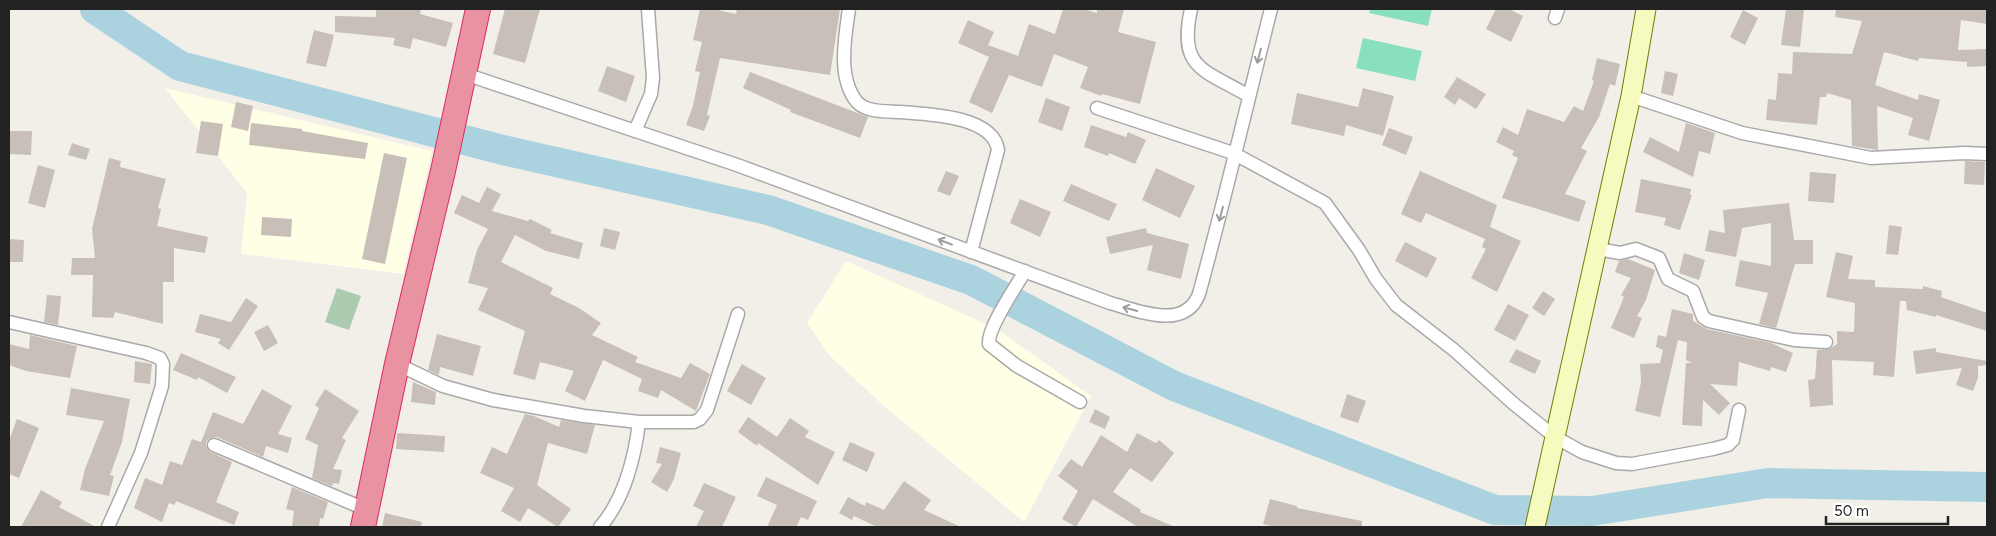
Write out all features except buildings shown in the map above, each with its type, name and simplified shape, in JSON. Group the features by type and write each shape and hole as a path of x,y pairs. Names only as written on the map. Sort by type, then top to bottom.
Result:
{"highway":[{"path":"358,520 397,364 439,170 466,9"},
{"path":"451,107 462,73 478,9"},
{"path":"358,520 380,400 439,170"}],"street":[{"path":"635,131 651,94 653,78 648,9"},
{"path":"849,9 845,64 850,90 859,104 872,109 940,116 970,123 987,130 995,140 998,150 971,252"},
{"path":"1191,9 1186,36 1189,52 1193,60 1208,72 1249,96"},
{"path":"462,73 737,165 1110,303 1150,314 1163,315 1185,312 1195,304 1199,294 1271,9"},
{"path":"1535,527 1631,96 1646,9"},
{"path":"1631,96 1742,133 1871,158 1964,153 1987,154"},
{"path":"1097,108 1233,154 1325,203 1347,232 1376,279 1396,305 1454,350 1514,404 1555,437 1582,452 1616,464 1646,463 1728,445 1735,434 1739,410"},
{"path":"1598,249 1620,252 1636,249 1659,258 1668,279 1692,291 1703,318 1709,322 1794,340 1826,342"},
{"path":"1025,271 990,335 989,344 995,351 1080,402"},
{"path":"397,364 443,386 493,400 584,416 639,422 694,422 700,419 707,410 738,314"},
{"path":"9,322 146,353 160,358 163,364 162,386 141,454 108,527"},
{"path":"600,527 614,505 629,471 636,447 639,422"},
{"path":"214,445 358,520"}],"shaded area":[{"path":"165,88 432,151 403,274 241,254 247,193"},
{"path":"846,261 997,329 1091,396 1024,522 885,407 830,356 807,323"},
{"path":"337,288 361,296 349,330 325,322"}],"green space":[{"path":"1370,9 1432,9 1428,26 1369,13"},
{"path":"1363,38 1422,51 1415,81 1356,68"}],"waterway":[{"path":"95,9 180,66 503,150 768,210 971,280 1174,386 1495,510 1592,511 1768,483 1987,487"}]}
